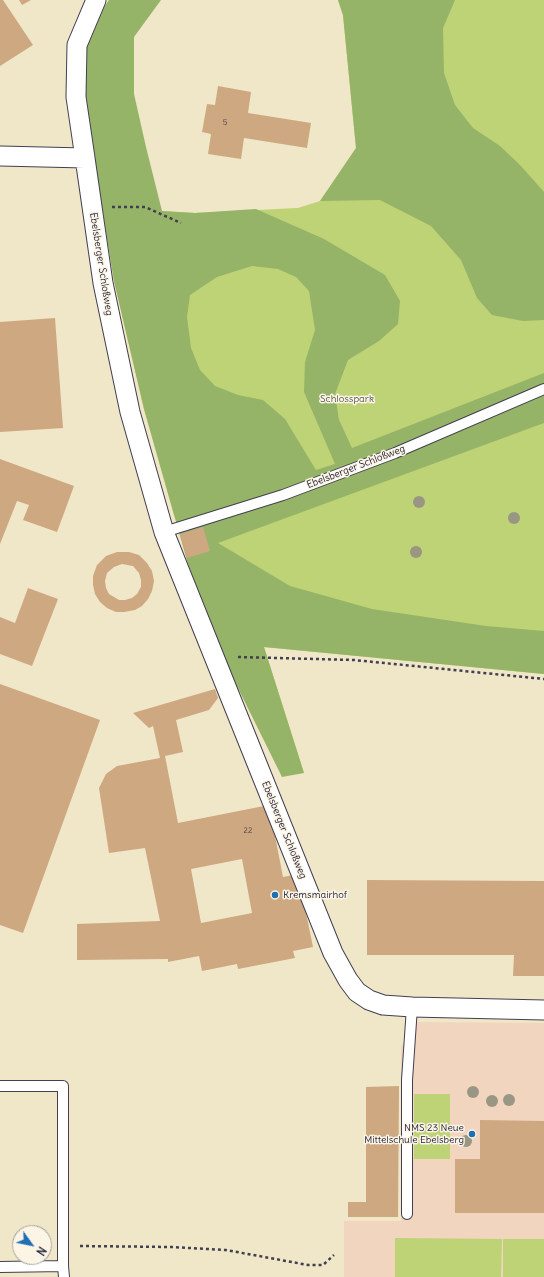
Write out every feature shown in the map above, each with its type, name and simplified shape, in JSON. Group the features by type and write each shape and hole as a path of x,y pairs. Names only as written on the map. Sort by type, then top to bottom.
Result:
{"street":[{"name":"Ebelsberger Schloßweg","path":"96,0 77,45 76,97 103,283 130,412 164,532 333,953 348,980 357,992 369,1000 383,1005 412,1008 544,1010"},
{"path":"0,156 85,158"}],"lane":[{"name":"Ebelsberger Schloßweg","path":"164,532 290,492 395,453 544,389"},
{"path":"407,1214 407,1080 412,1008"},
{"path":"0,1086 63,1086 64,1277"},
{"path":"0,1267 63,1266"}],"path":[{"path":"92,208 145,207 181,223"},
{"path":"233,657 354,660 544,679"},
{"path":"63,1246 172,1247 226,1250 308,1265 323,1265 334,1255"}],"shaded area":[{"name":"NMS 23 Neue Mittelschule Ebelsberg","path":"416,1022 544,1023 544,1277 344,1277 344,1221 401,1221 401,1047"}],"green space":[{"path":"109,0 161,0 134,37 134,94 162,211 195,213 256,209 324,239 385,275 400,301 398,324 379,341 348,360 335,394 339,420 352,448 544,373 544,423 218,543 290,586 372,609 486,626 544,631 544,674 264,647 304,773 282,777 234,680 188,564 144,409 114,281 83,88 86,48 101,11","holes":["252,266 278,269 296,277 309,291 315,330 305,362 304,392 335,464 316,470 285,419 263,400 238,395 215,386 200,370 191,348 187,317 190,295 217,277"]},
{"name":"Schlosspark","path":"338,0 544,0 544,674 264,647 304,773 174,515 144,409 114,281 104,217 162,211 195,213 298,208 320,201 356,148 343,15"},
{"path":"338,0 455,0 443,28 444,73 455,105 473,128 500,146 520,165 544,192 544,320 523,321 492,315 477,298 461,260 431,226 380,200 320,201 356,148 343,15"},
{"path":"414,1094 450,1094 450,1159 414,1159"},
{"path":"395,1238 502,1239 501,1277 395,1277"},
{"path":"503,1239 544,1239 544,1277 503,1277"}],"building":[{"path":"0,0 3,0 33,45 0,66"},
{"path":"19,0 31,0 22,5"},
{"path":"218,86 251,92 248,113 311,123 307,148 244,138 241,159 208,154 211,134 202,132 207,104 215,105"},
{"path":"55,318 63,428 0,432 0,322"},
{"path":"0,459 74,486 57,532 23,520 29,505 17,501 0,544"},
{"path":"203,527 210,551 187,558 180,534"},
{"path":"117,552 129,552 139,555 147,563 152,571 154,581 152,591 142,606 135,610 116,612 107,608 100,602 95,594 93,576 97,565 106,556","holes":["122,564 133,566 139,573 141,580 141,587 137,594 132,598 125,600 119,600 109,594 105,581 107,573 114,567"]},
{"path":"28,588 58,599 32,666 0,654 0,617 15,623"},
{"path":"0,684 100,720 23,933 0,925"},
{"name":"Kremsmairhof","path":"215,689 218,698 209,710 176,720 183,752 165,756 178,823 269,805 283,877 298,874 313,947 293,951 295,958 238,969 237,964 202,971 199,956 168,962 168,959 77,960 77,924 160,921 145,848 109,853 99,788 106,774 117,766 160,758 153,726 149,728 133,713","holes":["242,859 252,913 201,923 191,869"]},
{"path":"367,880 544,881 544,976 513,976 514,955 367,955"},
{"path":"399,1086 398,1217 348,1217 348,1202 366,1202 366,1087"},
{"path":"480,1120 544,1121 544,1213 455,1213 455,1159 480,1159"}],"place":[{"name":"Kremsmairhof","path":"275,895"},
{"name":"NMS 23 Neue Mittelschule Ebelsberg","path":"472,1134"}]}
